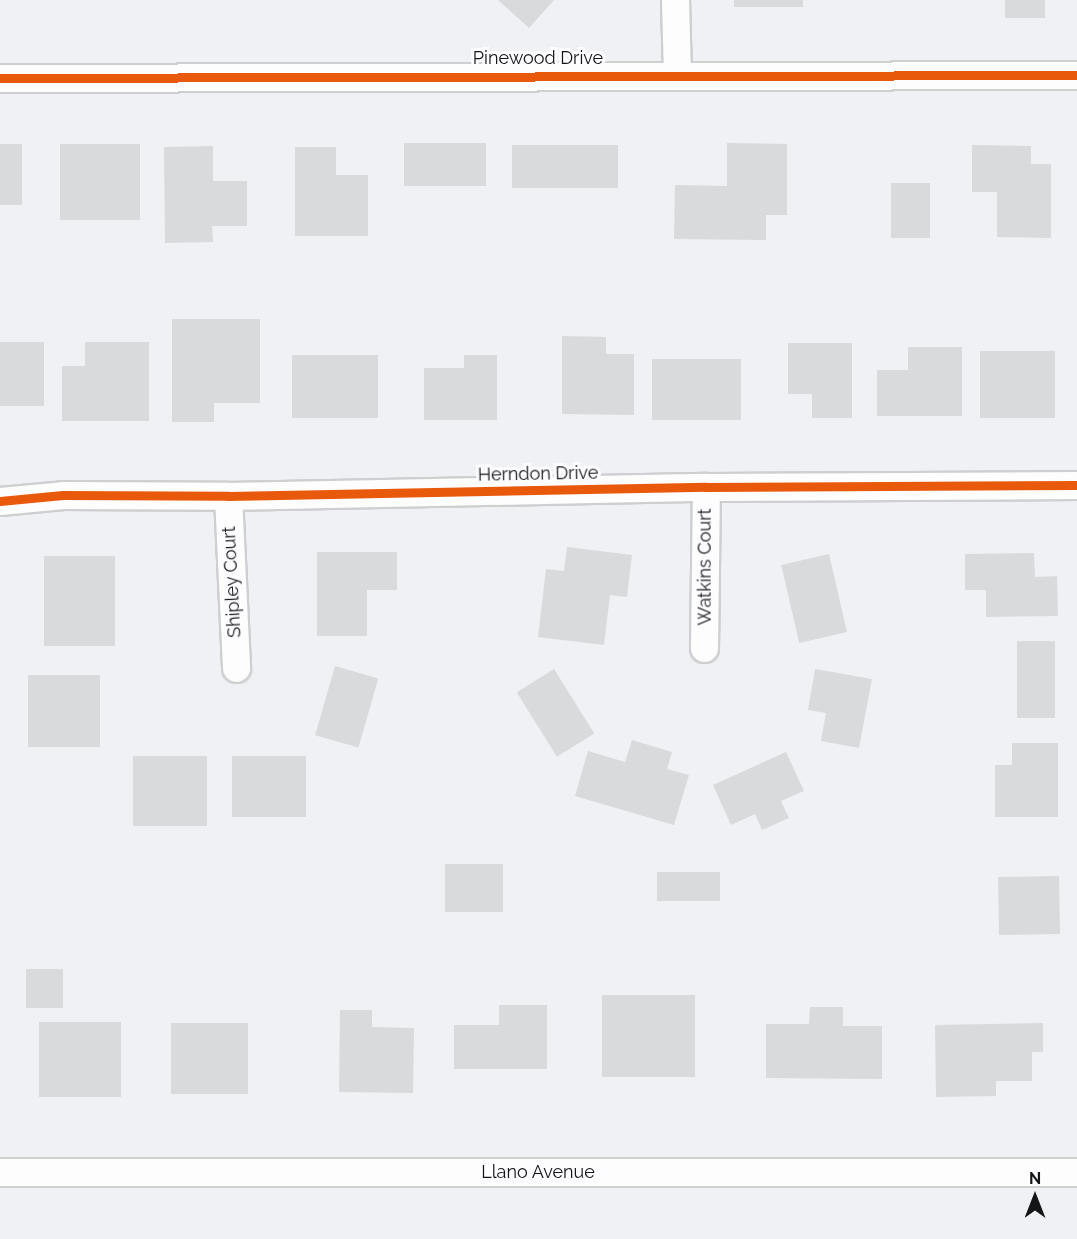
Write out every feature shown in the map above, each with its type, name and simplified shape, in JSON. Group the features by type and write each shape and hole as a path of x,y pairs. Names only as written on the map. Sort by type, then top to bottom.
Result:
{"street":[{"path":"675,0 676,74"},
{"name":"Pinewood Drive","path":"0,78 676,74 1077,75"},
{"name":"Herndon Drive","path":"0,501 63,495 228,496 706,487 1077,485"},
{"name":"Watkins Court","path":"704,648 706,487"},
{"name":"Shipley Court","path":"228,496 236,668"},
{"name":"Llano Avenue","path":"0,1172 1077,1172"}],"building":[{"path":"498,0 554,0 529,28"},
{"path":"734,0 803,0 803,7 734,7"},
{"path":"1005,0 1045,0 1045,18 1005,18"},
{"path":"404,143 486,143 486,186 404,186"},
{"path":"727,143 787,144 787,215 766,215 766,240 674,239 675,185 727,186"},
{"path":"0,144 22,144 22,205 0,205"},
{"path":"60,144 140,144 140,220 60,220"},
{"path":"512,145 618,145 618,188 512,188"},
{"path":"972,145 1031,146 1031,164 1051,164 1051,238 997,237 997,192 972,192"},
{"path":"213,146 213,181 247,181 247,226 212,226 213,242 165,243 164,147"},
{"path":"295,147 336,147 336,175 368,175 368,236 295,236"},
{"path":"891,183 930,183 930,238 891,238"},
{"path":"172,319 260,319 260,403 214,403 214,422 172,422"},
{"path":"562,336 606,337 606,354 634,354 634,415 562,414"},
{"path":"0,342 44,342 44,406 0,406"},
{"path":"85,342 149,342 149,421 62,421 62,366 85,366"},
{"path":"788,343 852,343 852,418 812,418 812,394 788,394"},
{"path":"908,347 962,347 962,416 877,416 877,370 908,370"},
{"path":"980,351 1055,351 1055,418 980,418"},
{"path":"292,355 378,355 378,418 292,418"},
{"path":"464,355 497,355 497,420 424,420 424,368 464,368"},
{"path":"652,359 741,359 741,420 652,420"},
{"path":"567,547 632,555 627,597 610,595 604,645 538,637 546,569 564,571"},
{"path":"317,552 397,552 397,590 367,590 367,636 317,636"},
{"path":"1034,553 1035,577 1057,576 1058,616 986,617 986,590 965,590 965,554"},
{"path":"829,554 847,632 799,643 781,565"},
{"path":"44,556 115,556 115,646 44,646"},
{"path":"1017,641 1055,641 1055,718 1017,718"},
{"path":"335,666 378,678 358,748 315,735"},
{"path":"554,669 594,733 557,757 517,692"},
{"path":"815,669 872,679 859,748 821,741 826,713 808,710"},
{"path":"28,675 100,675 100,747 28,747"},
{"path":"632,740 672,752 667,769 689,775 674,825 575,796 588,751 625,762"},
{"path":"1012,743 1058,743 1058,817 995,817 995,765 1012,765"},
{"path":"786,752 804,791 781,801 789,818 762,830 755,814 731,825 713,785"},
{"path":"133,756 207,756 207,826 133,826"},
{"path":"232,756 306,756 306,817 232,817"},
{"path":"445,864 503,864 503,912 445,912"},
{"path":"657,872 720,872 720,901 657,901"},
{"path":"1059,876 1060,934 999,935 998,877"},
{"path":"26,969 63,969 63,1008 26,1008"},
{"path":"602,995 695,995 695,1077 602,1077"},
{"path":"499,1005 547,1005 547,1069 454,1069 454,1025 499,1025"},
{"path":"810,1007 843,1007 843,1026 882,1026 882,1079 766,1078 766,1024 809,1024"},
{"path":"340,1010 372,1010 372,1027 414,1028 413,1093 339,1092"},
{"path":"39,1022 121,1022 121,1097 39,1097"},
{"path":"171,1023 248,1023 248,1094 171,1094"},
{"path":"1043,1023 1043,1052 1032,1052 1032,1081 996,1081 996,1096 936,1097 935,1025"}],"cycle path":[{"path":"0,78 1077,75"},
{"path":"0,501 63,495 228,496 706,487 1077,485"}]}
